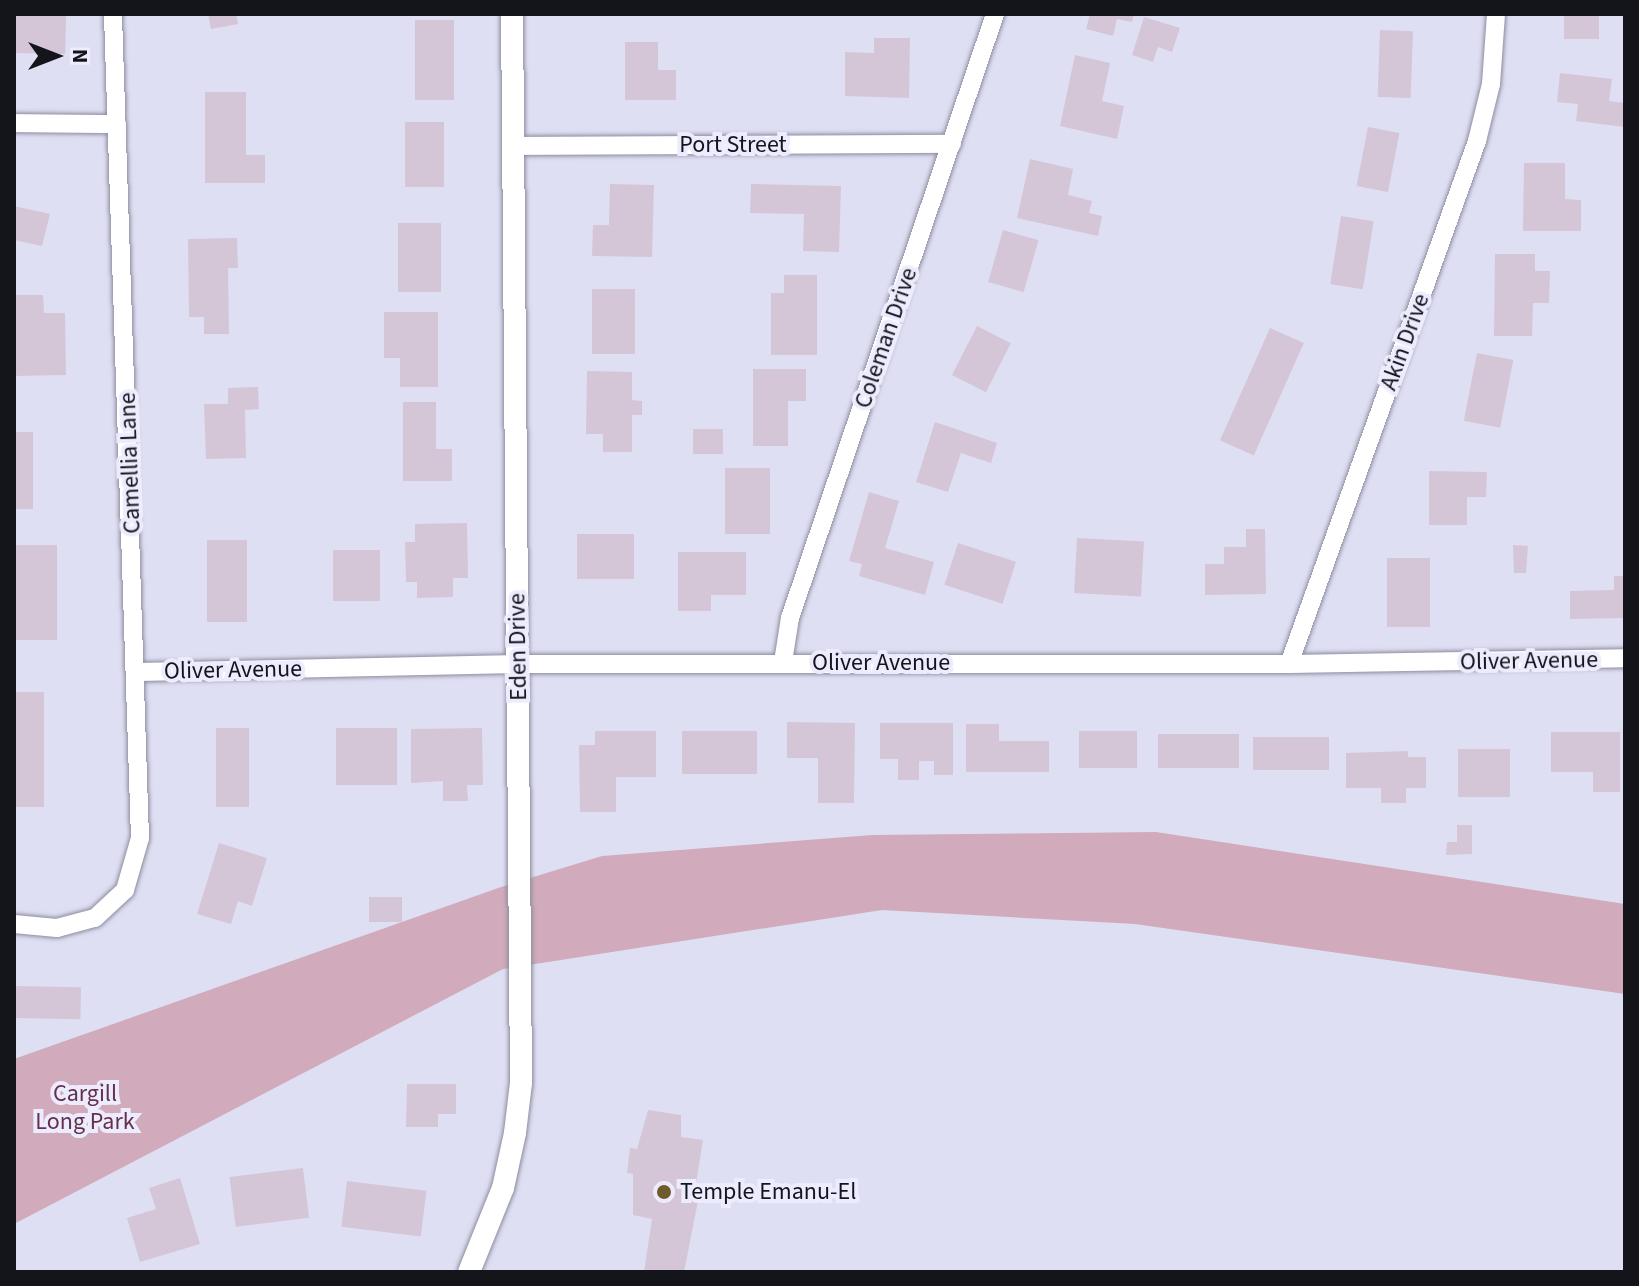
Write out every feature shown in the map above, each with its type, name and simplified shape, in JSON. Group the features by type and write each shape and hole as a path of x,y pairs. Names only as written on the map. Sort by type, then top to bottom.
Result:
{"street":[{"name":"Camellia Lane","path":"14,924 42,928 71,926 95,918 112,906 130,879 140,838 138,672 113,14"},
{"name":"Eden Drive","path":"469,1272 503,1188 515,1133 521,1083 512,14"},
{"name":"Coleman Drive","path":"783,662 790,618 995,14"},
{"name":"Akin Drive","path":"1289,664 1477,141 1491,84 1496,14"},
{"path":"14,123 117,124"},
{"name":"Port Street","path":"513,146 952,144"},
{"name":"Oliver Avenue","path":"138,672 518,664 1289,664 1625,658"}],"green space":[{"name":"Cargill Long Park","path":"1156,832 1625,904 1625,994 1135,924 882,910 503,969 14,1224 14,1059 501,887 602,856 872,835"}],"building":[{"path":"14,14 66,15 65,54 14,53"},
{"path":"208,14 236,14 238,24 211,29"},
{"path":"1090,14 1134,14 1132,22 1117,19 1113,36 1086,29"},
{"path":"1564,14 1599,14 1599,39 1564,39"},
{"path":"1144,17 1180,28 1172,52 1158,47 1153,62 1132,55"},
{"path":"415,20 454,20 454,100 415,100"},
{"path":"1380,30 1413,31 1411,98 1378,97"},
{"path":"874,38 910,38 909,98 845,96 845,52 874,53"},
{"path":"625,42 658,42 658,70 676,70 676,100 625,100"},
{"path":"1075,55 1110,63 1102,101 1124,106 1117,139 1060,126"},
{"path":"1560,73 1612,79 1609,101 1625,103 1625,127 1576,121 1578,104 1557,102"},
{"path":"205,92 246,92 246,155 265,155 265,183 205,183"},
{"path":"405,122 444,122 444,187 405,187"},
{"path":"1368,127 1399,133 1388,192 1357,186"},
{"path":"1030,159 1073,169 1068,195 1092,201 1089,213 1102,216 1098,236 1017,218"},
{"path":"1524,163 1565,163 1565,199 1581,200 1581,231 1523,231"},
{"path":"610,184 654,185 652,257 592,256 593,225 609,225"},
{"path":"751,184 841,186 839,252 803,251 804,214 750,213"},
{"path":"14,206 50,214 42,246 14,240"},
{"path":"1341,216 1374,221 1363,289 1330,284"},
{"path":"398,223 441,223 441,292 398,292"},
{"path":"1003,230 1039,240 1024,292 988,282"},
{"path":"237,238 238,268 228,268 229,334 204,334 204,317 189,317 188,239"},
{"path":"1495,254 1535,254 1535,271 1550,271 1549,303 1533,303 1532,336 1494,336"},
{"path":"784,275 817,275 817,355 771,355 771,293 784,293"},
{"path":"592,289 635,289 635,354 592,354"},
{"path":"14,295 43,295 44,313 65,313 66,375 14,376"},
{"path":"384,312 438,312 438,387 400,387 400,358 384,358"},
{"path":"977,326 1011,343 986,392 952,375"},
{"path":"1270,328 1304,343 1254,455 1220,440"},
{"path":"1477,353 1513,360 1500,428 1464,421"},
{"path":"753,369 806,369 806,401 788,401 788,446 753,446"},
{"path":"587,371 632,372 632,400 642,401 642,415 632,415 632,452 603,452 603,434 586,434"},
{"path":"258,387 259,409 245,410 246,458 206,459 204,404 228,404 228,388"},
{"path":"403,402 436,402 436,449 452,449 452,481 403,481"},
{"path":"935,422 997,443 991,463 961,453 948,492 916,482"},
{"path":"693,429 723,429 723,454 693,454"},
{"path":"14,432 33,432 33,509 14,509"},
{"path":"725,468 770,468 770,534 725,534"},
{"path":"1429,471 1487,472 1486,497 1467,497 1467,525 1429,525"},
{"path":"869,492 899,501 885,548 934,562 925,595 859,576 862,564 849,561"},
{"path":"467,523 468,578 453,578 453,597 417,598 417,582 406,582 405,542 415,542 415,524"},
{"path":"1246,529 1265,529 1266,594 1205,595 1205,564 1224,564 1224,547 1246,547"},
{"path":"577,534 634,534 634,579 577,579"},
{"path":"1077,538 1144,542 1141,596 1074,593"},
{"path":"207,540 247,540 247,622 207,622"},
{"path":"958,543 1016,562 1002,604 944,585"},
{"path":"14,545 57,545 57,640 14,640"},
{"path":"1513,545 1528,546 1526,573 1514,573"},
{"path":"333,550 380,550 380,601 333,601"},
{"path":"678,552 746,552 746,595 711,595 711,611 678,611"},
{"path":"1387,558 1430,558 1430,627 1387,627"},
{"path":"1614,576 1625,576 1625,618 1570,619 1570,591 1614,590"},
{"path":"14,692 44,692 44,807 14,807"},
{"path":"787,722 855,723 854,803 818,803 818,758 787,758"},
{"path":"880,723 953,723 953,775 934,775 934,761 919,761 919,780 898,780 898,759 880,759"},
{"path":"966,724 999,724 999,741 1049,741 1049,772 966,772"},
{"path":"216,728 249,728 249,807 216,807"},
{"path":"336,728 397,728 397,785 336,785"},
{"path":"482,728 483,785 467,785 468,801 443,801 443,781 411,783 411,729"},
{"path":"595,731 656,731 656,777 616,777 616,812 580,812 579,745 595,745"},
{"path":"682,731 757,731 757,774 682,774"},
{"path":"1079,731 1137,731 1137,768 1079,768"},
{"path":"1551,732 1620,732 1620,792 1593,792 1593,772 1551,772"},
{"path":"1158,734 1239,734 1239,768 1158,768"},
{"path":"1253,737 1329,737 1329,770 1253,770"},
{"path":"1458,749 1510,749 1510,797 1458,797"},
{"path":"1408,751 1408,757 1426,757 1426,788 1406,788 1406,803 1381,803 1381,788 1346,788 1346,753"},
{"path":"1457,825 1472,825 1472,854 1446,855 1447,842 1457,842"},
{"path":"219,843 267,858 252,906 238,901 231,924 197,914"},
{"path":"369,897 402,897 402,922 369,922"},
{"path":"14,986 81,987 80,1019 14,1018"},
{"path":"407,1084 456,1084 456,1114 438,1114 438,1127 406,1127"},
{"name":"Temple Emanu-El","path":"648,1110 681,1115 681,1137 703,1140 694,1196 699,1196 684,1272 644,1272 652,1219 633,1215 633,1174 627,1173 630,1148 637,1149"},
{"path":"303,1168 309,1218 236,1227 230,1177"},
{"path":"180,1178 200,1244 140,1262 127,1218 156,1209 149,1188"},
{"path":"347,1181 426,1191 421,1236 341,1227"}],"place":[{"name":"Temple Emanu-El","path":"664,1192"}]}
